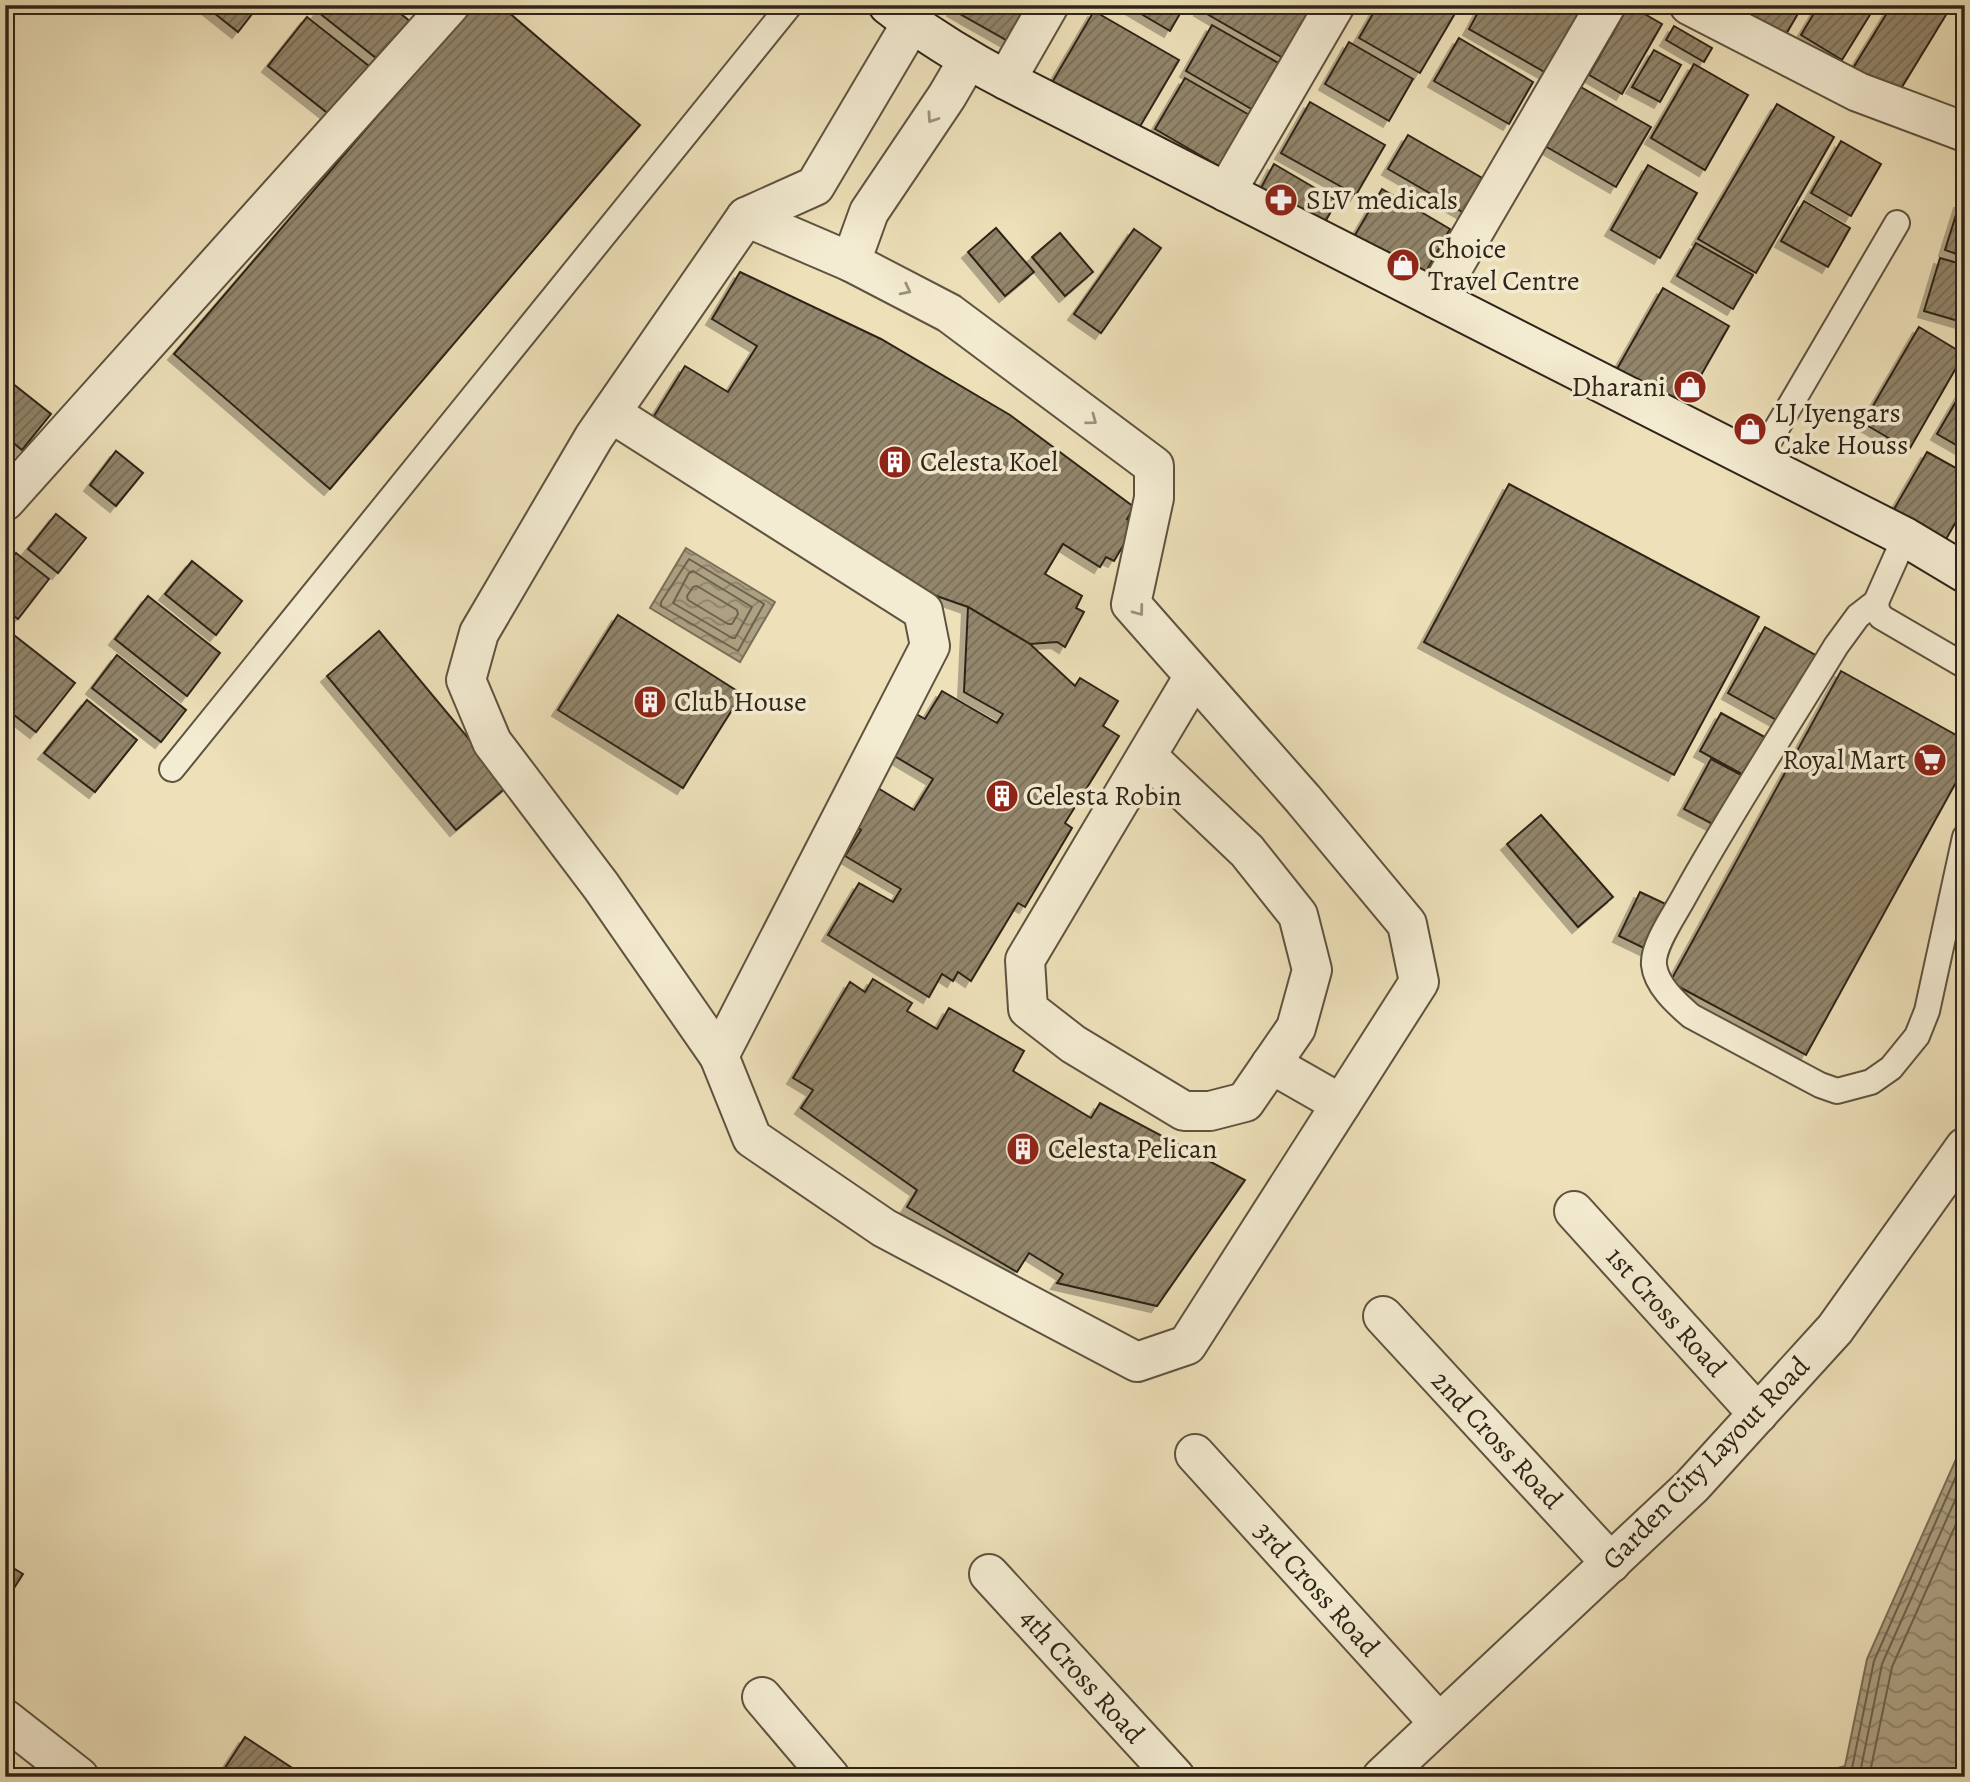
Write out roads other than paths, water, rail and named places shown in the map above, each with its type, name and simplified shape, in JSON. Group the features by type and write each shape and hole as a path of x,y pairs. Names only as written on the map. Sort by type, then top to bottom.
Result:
{"street":[{"path":"5,501 450,5"},
{"path":"1006,80 1049,5"},
{"path":"1226,192 1335,5"},
{"path":"1435,298 1606,5"},
{"path":"1689,5 1858,92 1965,132"},
{"path":"746,216 851,261 949,313 1154,466 1154,498 1131,604 1303,799 1406,924 1419,982 1186,1345 1137,1362 884,1228 752,1138 719,1056 601,886 492,742 466,680 479,633 594,437 746,216 815,186 900,15 968,60 1006,80 1905,537 1965,573"},
{"path":"851,261 869,212 968,60"},
{"path":"611,413 923,611 930,646 719,1056"},
{"path":"1147,756 1247,851 1298,915 1311,970 1296,1028 1245,1102 1210,1111 1184,1111 1073,1044 1028,1009 1025,960 1194,676"},
{"path":"1271,1064 1341,1104"},
{"name":"Garden City Layout Road","path":"1382,1777 1692,1486 1835,1329 1965,1147"},
{"name":"1st Cross Road","path":"1574,1211 1758,1413"},
{"name":"2nd Cross Road","path":"1383,1317 1611,1563"},
{"name":"3rd Cross Road","path":"1195,1454 1439,1723"},
{"name":"4th Cross Road","path":"989,1574 1175,1777"},
{"path":"762,1697 830,1777"},
{"path":"5,1719 79,1777"}],"lane":[{"path":"172,769 790,5"},
{"path":"1757,462 1897,223"},
{"path":"1905,537 1876,601 1858,616 1836,646 1706,857 1659,942 1653,963 1658,979 1674,1001 1691,1016 1820,1085 1837,1091 1871,1082 1891,1068 1917,1036 1927,1011 1965,837"},
{"path":"1876,601 1881,618 1965,666"}],"water":[{"path":"686,548 775,602 740,662 650,608"},
{"path":"1965,1439 1965,1777 1807,1777 1845,1766 1867,1659"}],"place":[{"name":"SLV medicals","path":"1281,200"},
{"name":"Choice Travel Centre","path":"1403,265"},
{"name":"Dharani","path":"1690,387"},
{"name":"LJ Iyengars Cake Houss","path":"1750,429"},
{"name":"Celesta Koel","path":"895,462"},
{"name":"Club House","path":"650,702"},
{"name":"Royal Mart","path":"1930,760"},
{"name":"Celesta Robin","path":"1002,796"},
{"name":"Celesta Pelican","path":"1023,1149"}]}
